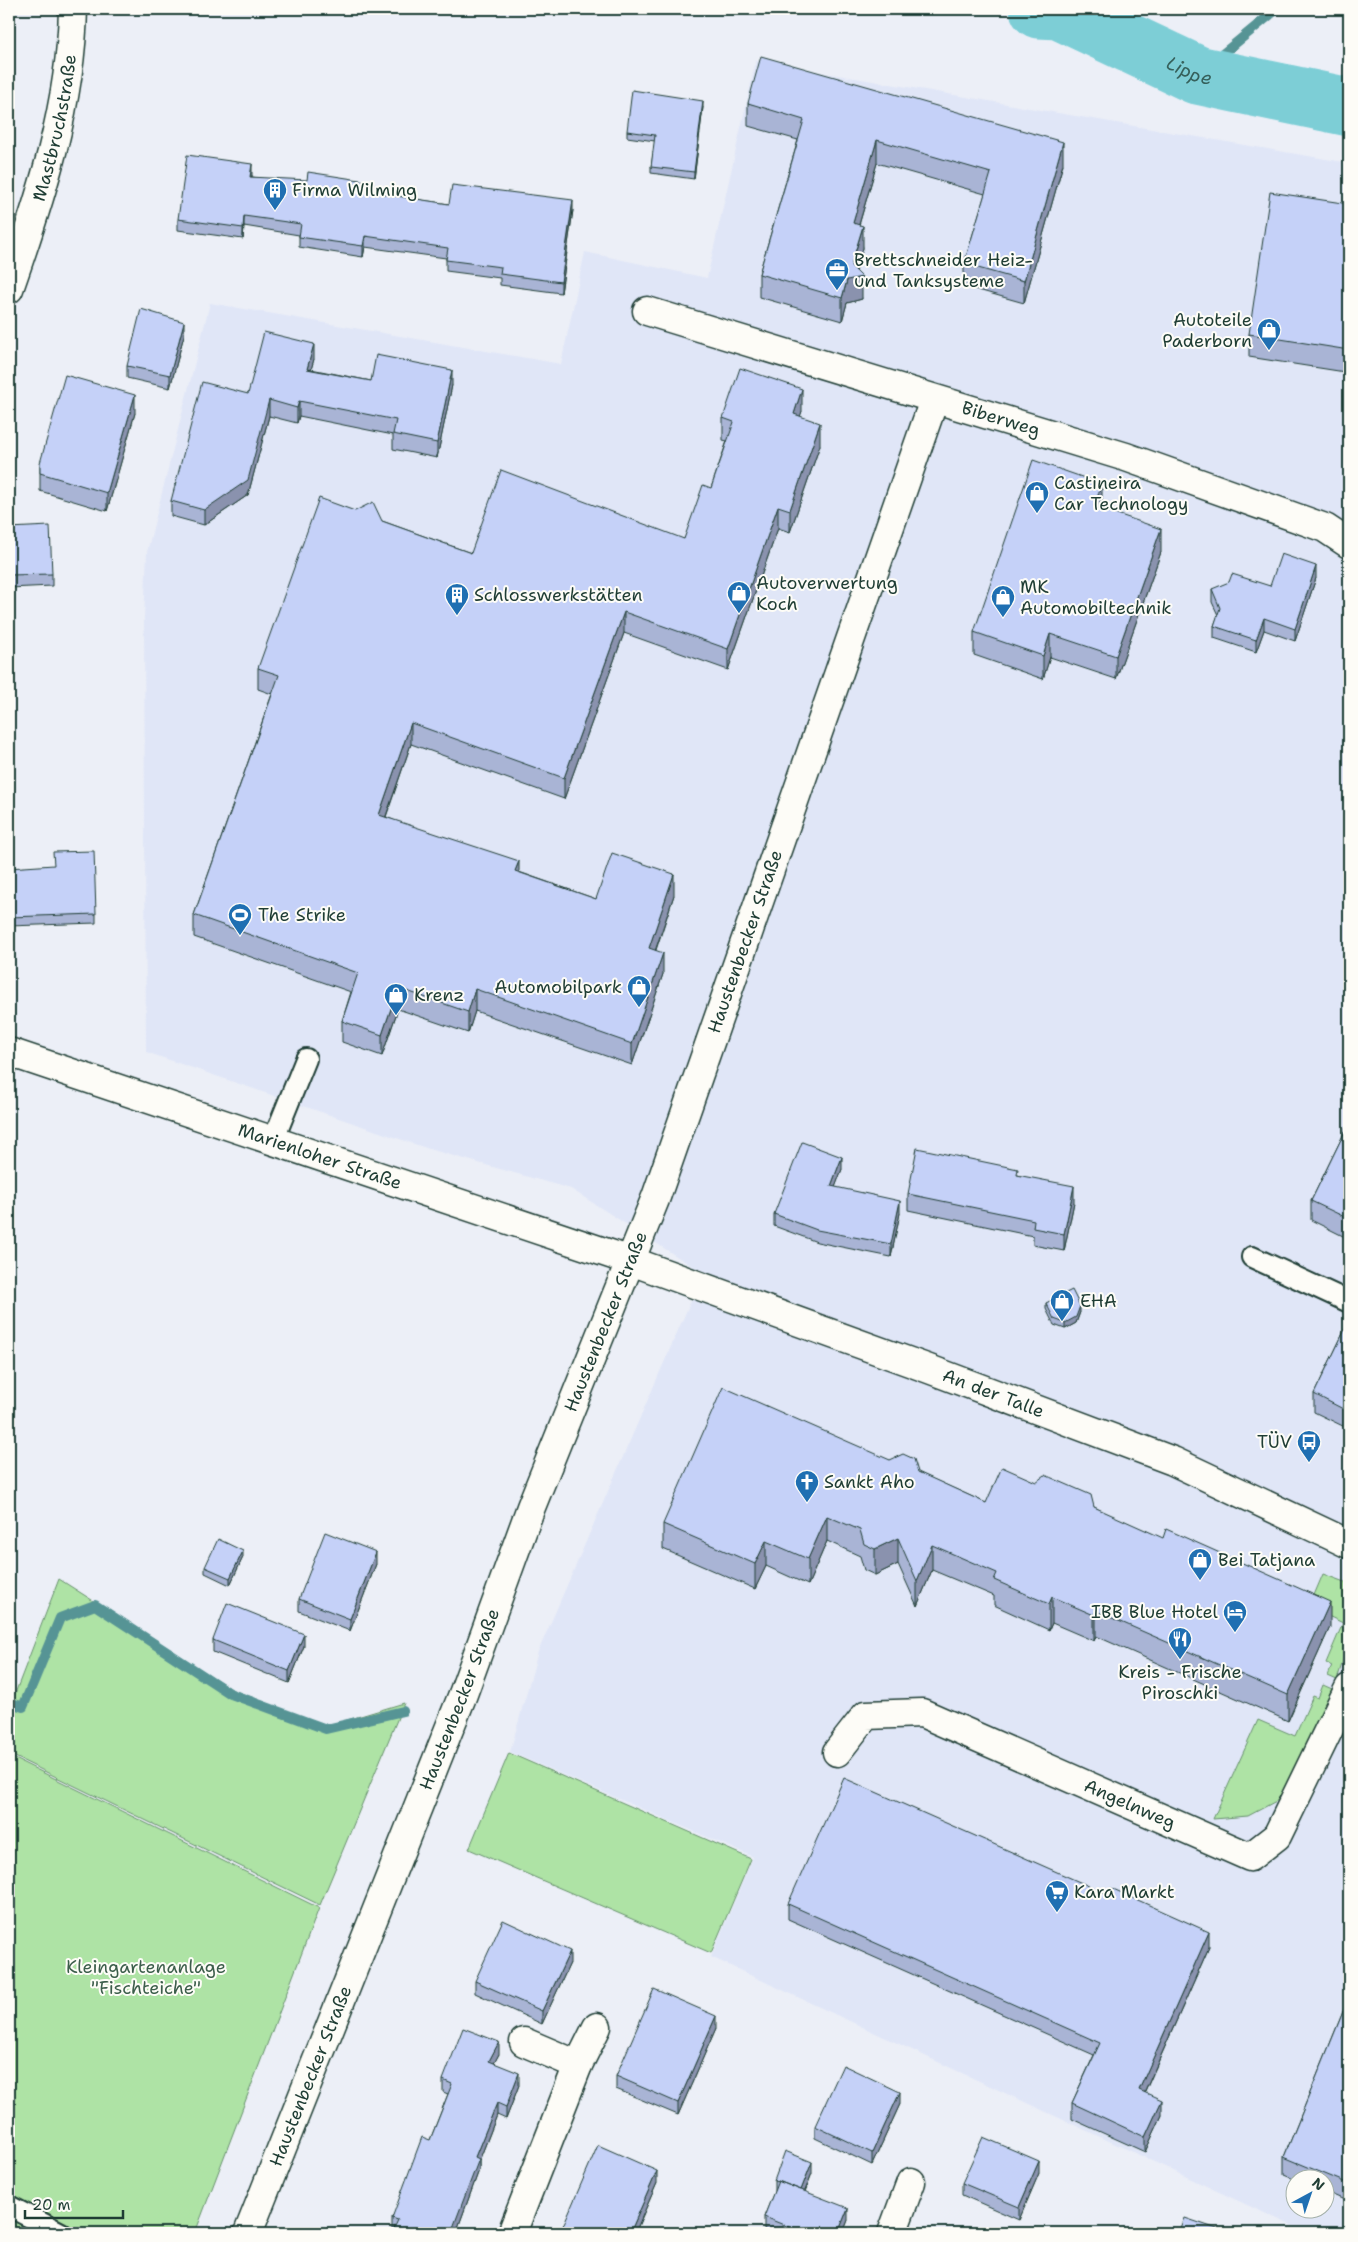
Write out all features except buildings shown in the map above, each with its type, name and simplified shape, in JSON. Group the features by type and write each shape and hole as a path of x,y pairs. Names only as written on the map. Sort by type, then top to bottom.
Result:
{"street":[{"name":"Mastbruchstraße","path":"9,289 16,242 47,173 60,120 70,64 73,9"},
{"name":"Biberweg","path":"647,311 1126,457 1325,528 1349,544"},
{"name":"Haustenbecker Straße","path":"248,2233 462,1694 524,1524 656,1197 934,400"},
{"name":"Marienloher Straße","path":"9,1052 631,1261"},
{"name":"An der Talle","path":"631,1261 991,1392 1173,1461 1349,1544"},
{"name":"Angelnweg","path":"838,1752 866,1715 922,1713 1250,1858 1277,1836 1349,1688"},
{"path":"512,2233 578,2065 598,2027"},
{"path":"524,2042 578,2065"},
{"path":"892,2233 911,2182"}],"lane":[{"path":"273,1141 306,1059"},
{"path":"1252,1257 1349,1302"},
{"path":"9,2206 61,2233"}],"shaded area":[{"path":"756,61 1349,163 1349,1588 1347,1583 1343,1623 1326,1663 1332,1666 1329,1676 1337,1679 1349,1641 1349,2233 1308,2233 711,1957 753,1857 510,1752 538,1652 703,1273 571,1189 429,1149 146,1052 144,618 147,552 210,303 561,364 585,252 707,278","holes":["1318,1698 1248,1816 1258,1721 1295,1736"]}],"green space":[{"path":"1323,1574 1347,1583 1349,1588 1349,1641 1337,1680 1328,1676 1332,1666 1326,1663 1343,1623 1309,1607"},
{"path":"59,1579 233,1690 327,1726 404,1703 320,1905 9,1754 9,1704 11,1704"},
{"path":"1323,1685 1332,1689 1299,1763 1278,1800 1248,1816 1213,1819 1258,1720 1295,1736 1313,1696 1318,1698"},
{"path":"509,1753 751,1859 711,1953 469,1849"},
{"name":"Kleingartenanlage \"Fischteiche\"","path":"9,1756 319,1908 195,2233 9,2233"}],"waterway":[{"name":"Lippe","path":"1039,9 1059,10 1197,75 1349,107"},
{"path":"1197,75 1277,9"},
{"path":"9,1702 23,1707 60,1618 95,1605 231,1694 326,1729 403,1711"}],"place":[{"name":"Firma Wilming","path":"275,211"},
{"name":"Brettschneider Heiz- und Tanksysteme","path":"837,291"},
{"name":"Autoteile Paderborn","path":"1269,351"},
{"name":"Castineira Car Technology","path":"1037,514"},
{"name":"Autoverwertung Koch","path":"739,614"},
{"name":"Schlosswerkstätten","path":"457,616"},
{"name":"MK Automobiltechnik","path":"1003,618"},
{"name":"The Strike","path":"240,936"},
{"name":"Automobilpark","path":"639,1008"},
{"name":"Krenz","path":"396,1016"},
{"name":"EHA","path":"1062,1322"},
{"name":"TÜV","path":"1309,1463"},
{"name":"Sankt Aho","path":"807,1503"},
{"name":"Bei Tatjana","path":"1200,1581"},
{"name":"IBB Blue Hotel","path":"1235,1633"},
{"name":"Kreis - Frische Piroschki","path":"1180,1660"},
{"name":"Kara Markt","path":"1057,1913"}]}
